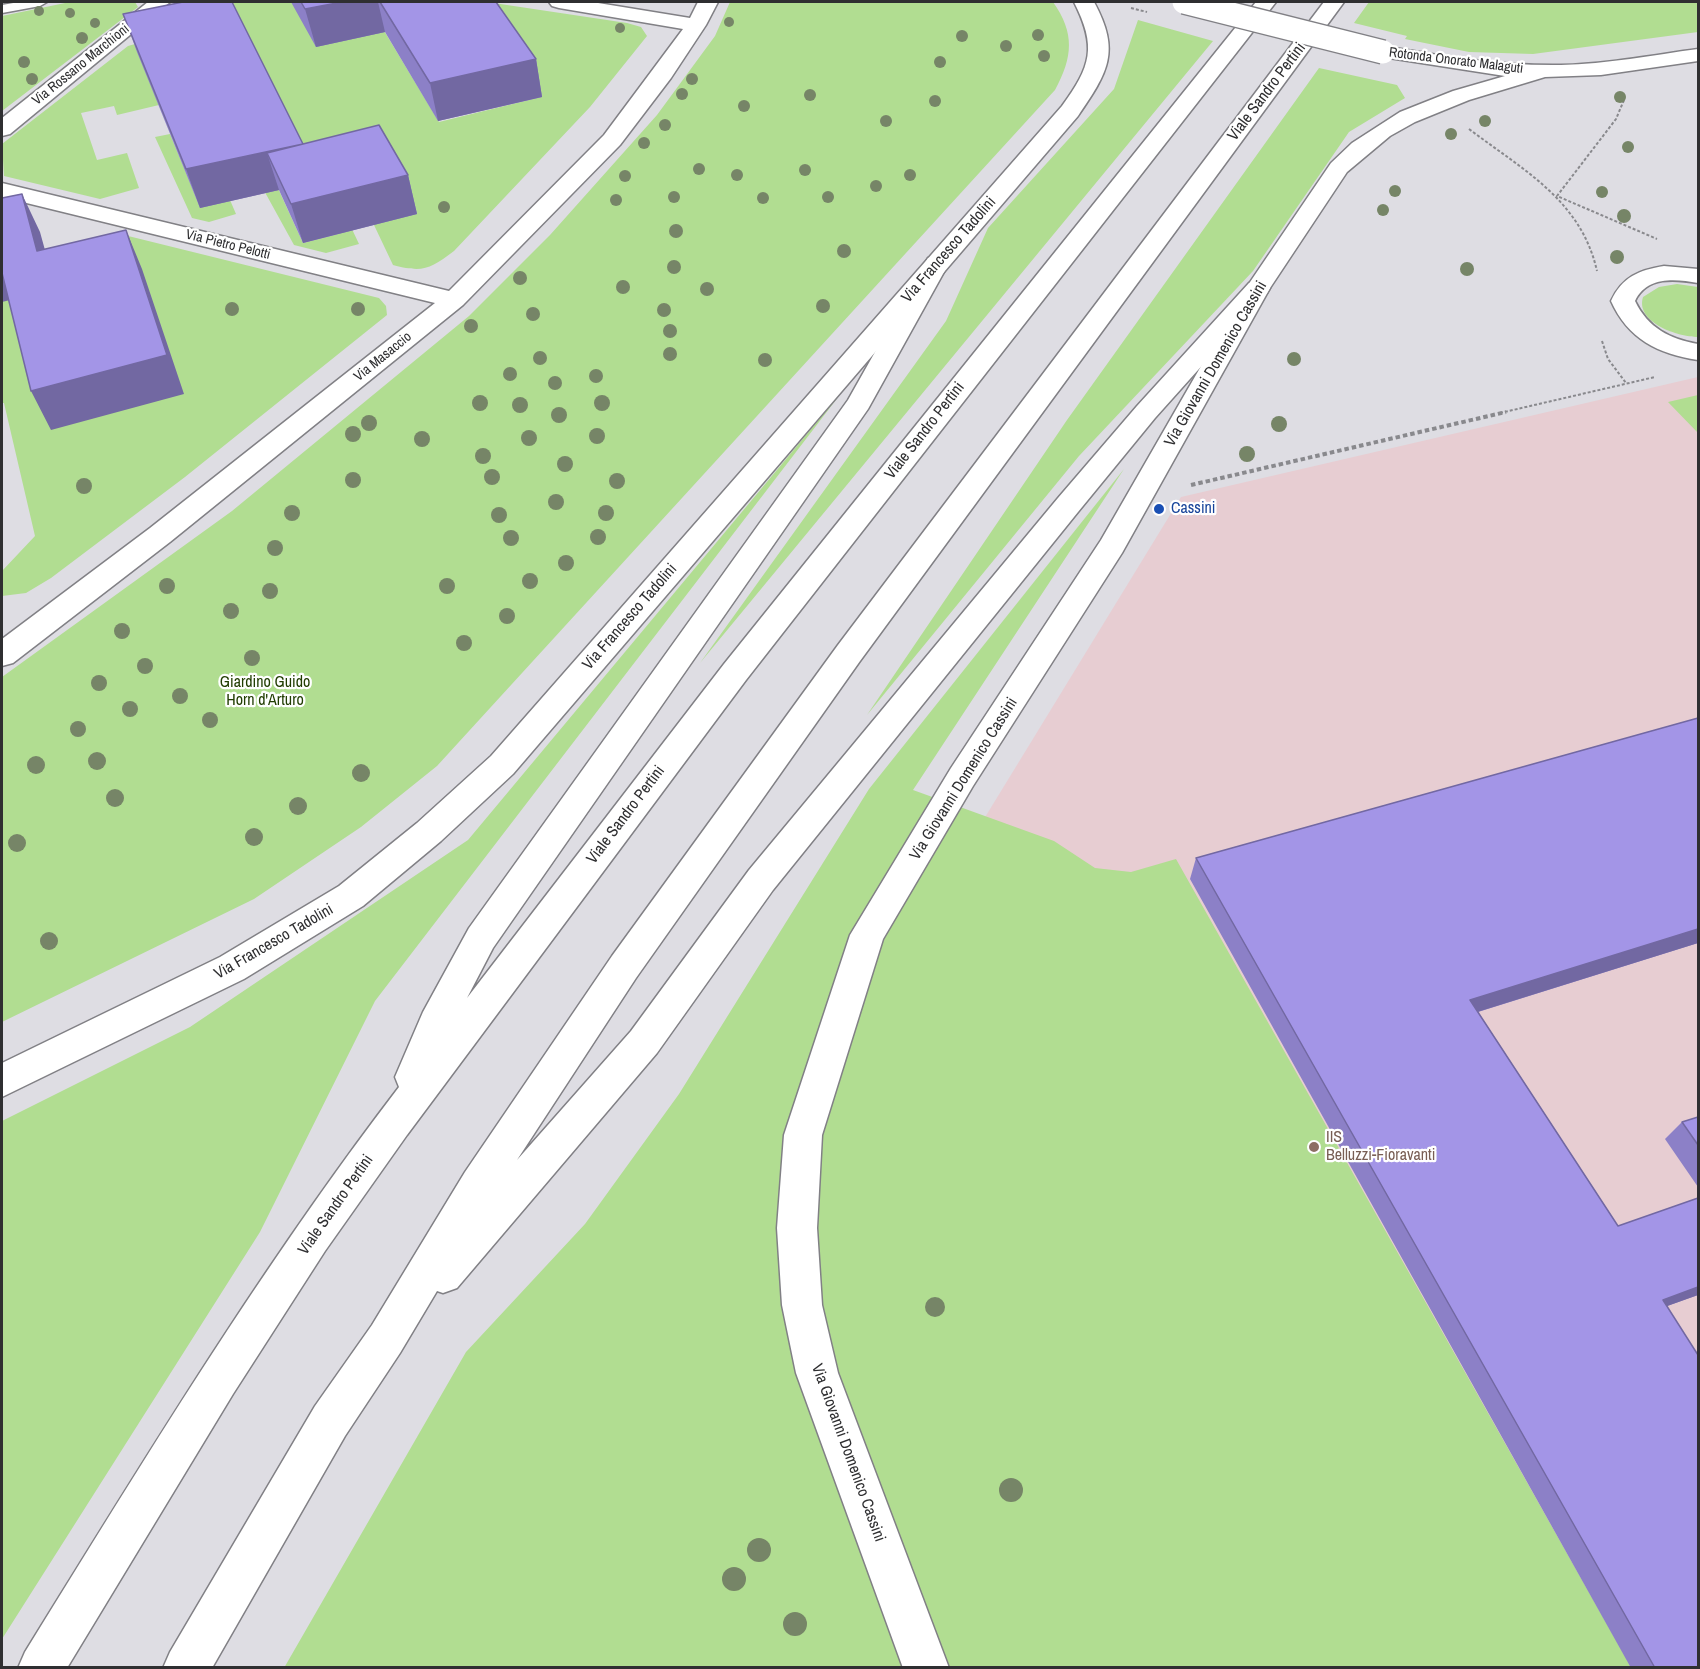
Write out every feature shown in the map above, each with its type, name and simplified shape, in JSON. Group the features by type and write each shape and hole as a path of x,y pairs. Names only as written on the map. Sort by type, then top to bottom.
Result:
{"main road":[{"name":"Via Rossano Marchioni","path":"2,129 160,2"},
{"path":"559,2 696,25"},
{"name":"Via Masaccio","path":"2,655 30,636 272,447 454,300 612,140 660,78 696,25 708,2"},
{"name":"Via Francesco Tadolini","path":"2,1081 232,968 351,896 429,832 502,765 1070,111 1089,85 1100,59 1101,40 1084,2"},
{"name":"Rotonda Onorato Malaguti","path":"1184,2 1383,52 1498,69 1544,71 1610,67 1698,56"},
{"name":"Viale Sandro Pertini","path":"41,1668 218,1380 311,1238 394,1123 735,672 1266,2"},
{"name":"Viale Sandro Pertini","path":"186,1668 330,1421 386,1339 479,1185 630,957 856,644 1334,2"},
{"name":"Via Giovanni Domenico Cassini","path":"926,1668 815,1362 802,1305 797,1228 803,1135 834,1032 867,935 962,777 1112,546 1258,288 1339,168 1353,152 1389,126 1442,102 1544,71"},
{"name":"Via Pietro Pelotti","path":"2,190 454,300"},
{"path":"394,1123 436,1023 481,938 859,403 937,263"},
{"path":"1698,276 1687,273 1653,275 1632,285 1623,302 1629,318 1643,333 1672,348 1698,352"},
{"path":"386,1339 644,1042 768,871 1146,412 1258,288"},
{"path":"2,627 30,636"}],"lane":[{"path":"2,9 40,2"}],"path":[{"path":"1557,196 1616,119 1624,99"},
{"path":"1464,124 1557,196 1569,208 1588,245 1597,269"},
{"path":"1557,196 1658,239"},
{"path":"1141,495 1657,377"}],"shaded area":[{"name":"IIS Belluzzi-Fioravanti","path":"1698,377 1698,1667 1056,1667 916,930 1181,497"}],"green space":[{"path":"70,2 135,2 138,7 2,111 2,16"},
{"path":"189,2 316,2 380,24 439,122 541,97 454,2 487,2 627,23 641,27 647,36 590,107 454,251 426,268 412,269 393,265 374,225 319,192"},
{"name":"Giardino Guido Horn d'Arturo","path":"730,2 1053,2 1065,24 1069,45 1068,56 1055,90 437,766 361,827 254,899 2,1022 2,677 232,511 469,316 550,235 657,115 715,36"},
{"path":"1369,2 1698,2 1698,32 1533,54 1469,52 1405,39 1407,36 1354,23"},
{"path":"1138,20 1213,41 700,663 946,321 988,228 1114,89"},
{"path":"149,40 159,105 117,115 114,106 81,113 97,160 127,153 139,188 100,199 4,176 2,144 128,46"},
{"path":"1319,68 1397,85 1405,98 1349,132 1253,271 1079,456 867,715 1067,420"},
{"path":"170,134 200,207 230,200 236,214 209,222 192,218 155,137"},
{"path":"271,173 303,243 338,234 351,227 359,244 326,253 294,245 256,176"},
{"path":"116,233 379,298 386,306 387,315 185,477 51,578 26,593 2,596 2,571 35,536 4,403 2,403 2,291"},
{"path":"1677,284 1698,287 1698,337 1660,327 1646,314 1642,306 1643,297 1659,287"},
{"path":"842,392 375,1001 260,1232 2,1639 2,1121 190,1027 468,840"},
{"path":"1698,395 1698,433 1668,402"},
{"path":"1124,469 913,790 1054,841 1095,868 1131,872 1176,859 1631,1667 284,1668 466,1352 585,1224 679,1094 869,789"}],"building":[{"path":"183,2 232,2 303,144 186,169 123,14"},
{"path":"301,2 342,2 305,9"},
{"path":"380,2 496,2 536,59 430,83"},
{"path":"379,125 408,175 291,204 267,153"},
{"path":"22,194 37,251 126,230 167,355 31,391 2,273 2,198"},
{"path":"1698,718 1698,929 1470,1000 1618,1226 1698,1198 1698,1287 1663,1300 1698,1355 1698,1668 1655,1668 1196,858"},
{"path":"1698,1117 1698,1145 1682,1122"}],"place":[{"name":"Cassini","path":"1159,509"},
{"name":"IIS Belluzzi-Fioravanti","path":"1314,1147"}]}
